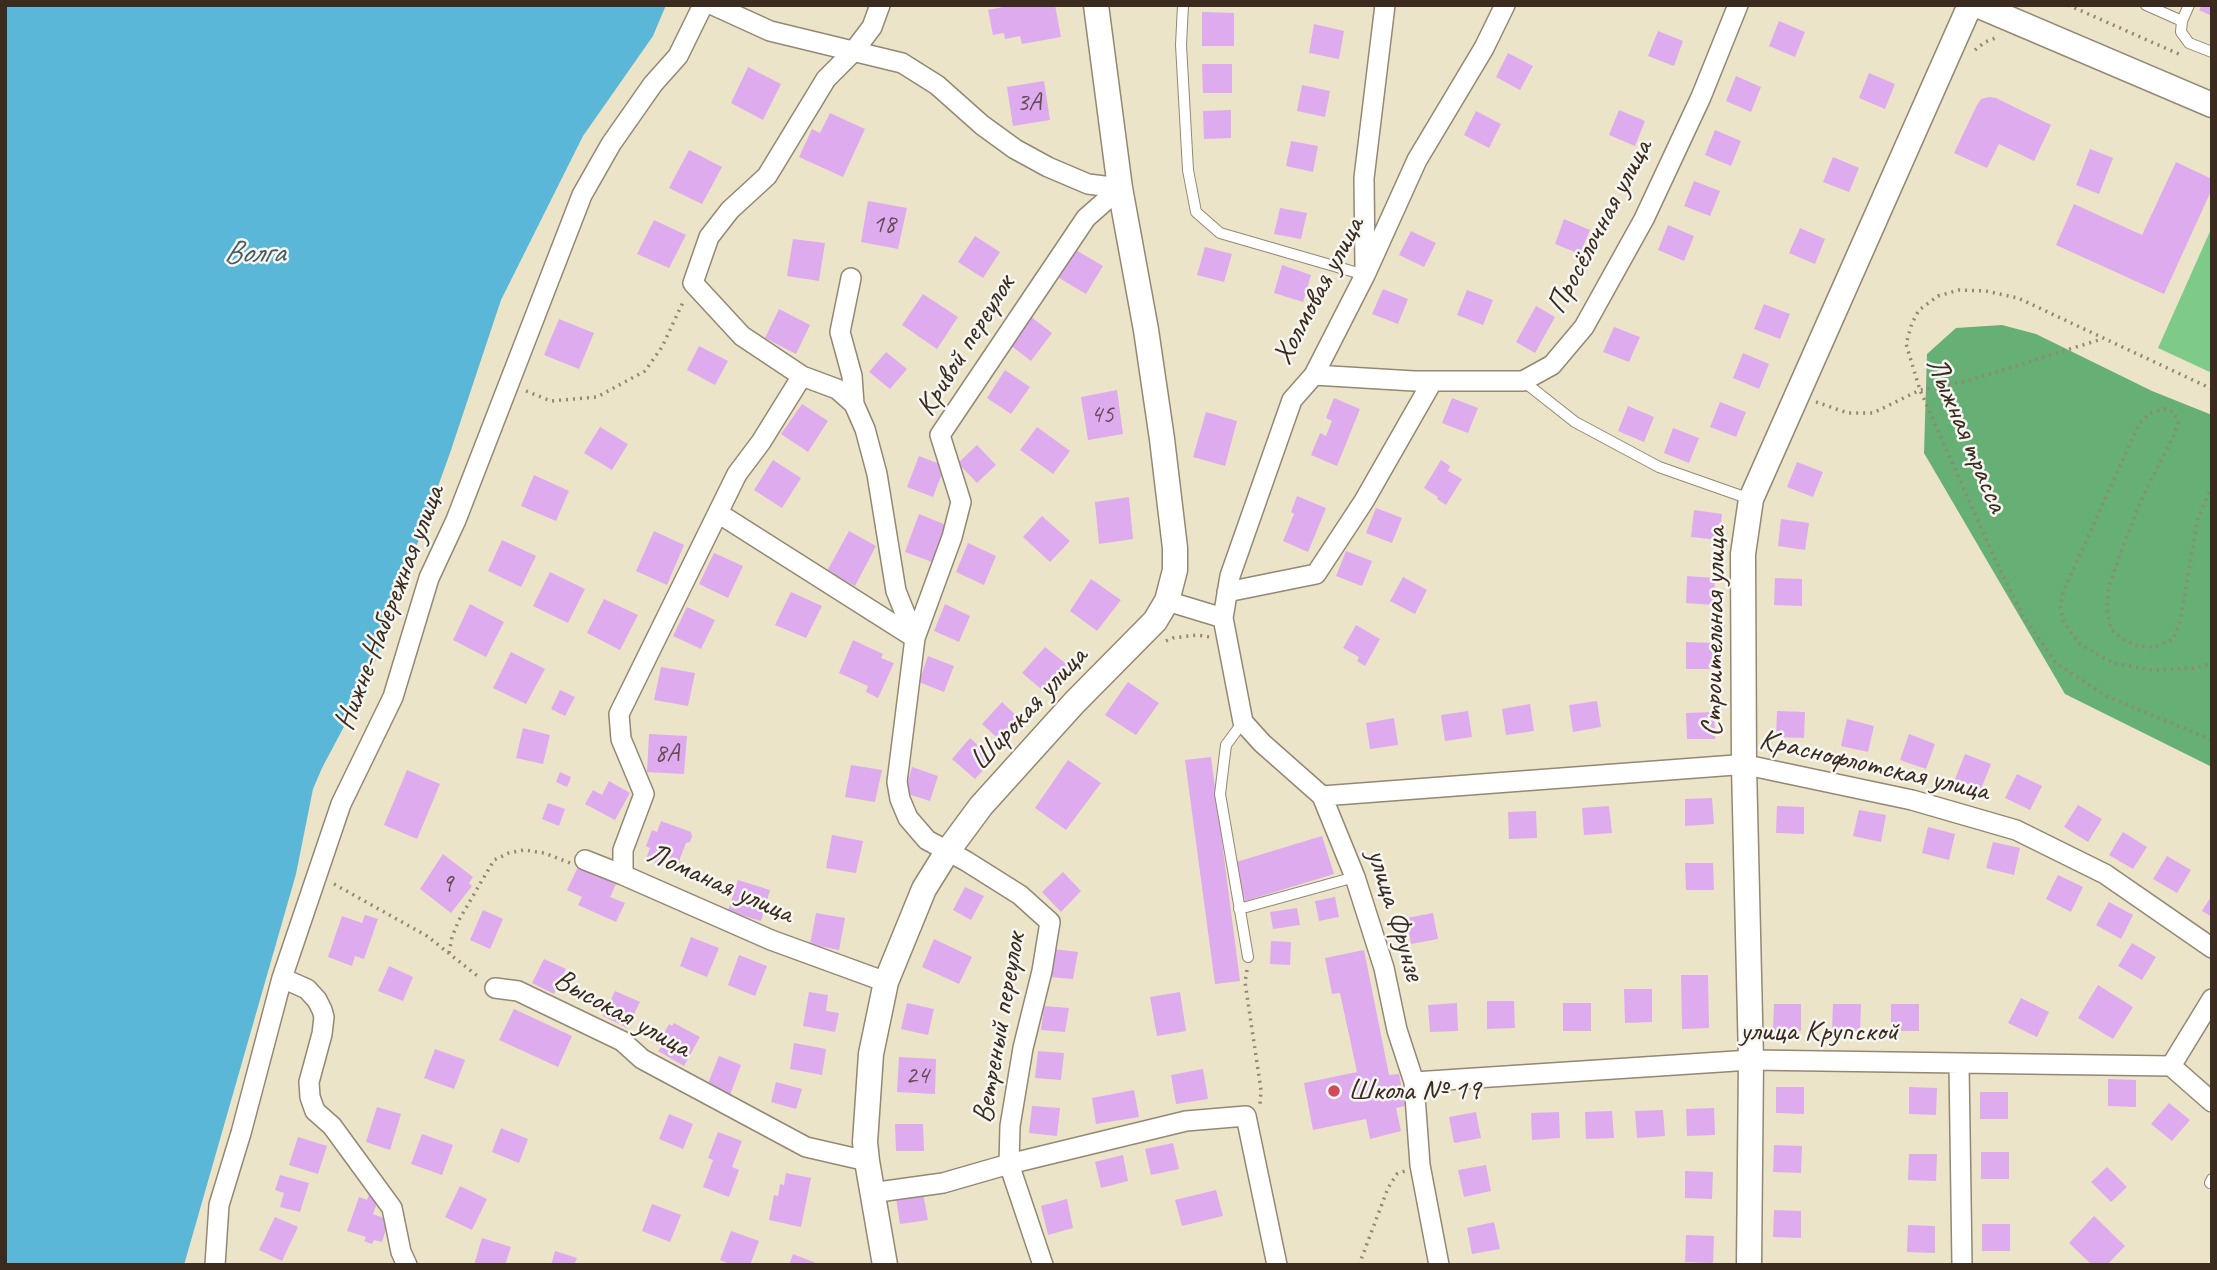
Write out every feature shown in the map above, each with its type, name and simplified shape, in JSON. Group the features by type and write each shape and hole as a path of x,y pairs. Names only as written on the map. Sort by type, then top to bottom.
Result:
{"street":[{"name":"Нижне-Набережная улица","path":"215,1265 219,1205 282,978 341,804 393,697 429,578 456,520 582,195 611,144 653,84 678,56 703,5"},
{"path":"713,5 770,31 902,63 937,85 982,125 1015,149 1088,184 1120,188"},
{"path":"854,404 837,389 802,376 742,336 693,283 709,237 730,210 767,176 826,79 853,52 872,27 880,5"},
{"name":"Широкая улица","path":"885,1265 871,1193 865,1142 871,1054 886,982 924,890 947,852 981,806 1074,703 1155,621 1167,600 1175,570 1175,548 1146,330 1120,188 1096,5"},
{"path":"1365,275 1364,178 1385,5"},
{"name":"Холмовая улица","path":"1223,618 1230,576 1292,400 1314,375 1365,275 1417,160 1484,48 1505,5"},
{"name":"Просёлочная улица","path":"1314,375 1432,382 1523,381 1552,365 1584,327 1644,219 1701,97 1738,5"},
{"name":"Строительная улица","path":"1749,1265 1751,1060 1744,766 1743,554 1751,499 1970,5"},
{"path":"1977,5 2211,103"},
{"name":"Кривой переулок","path":"947,852 927,840 908,818 897,782 915,638 952,537 961,502 940,435 1086,218 1120,188"},
{"name":"Кривой переулок","path":"851,278 840,332 852,376 854,404 877,474 896,591 915,638"},
{"name":"Ломаная улица","path":"802,376 761,442 737,474 618,714 621,739 645,794 623,850 623,875 771,940 886,982"},
{"path":"1227,592 1316,574 1364,501 1432,382"},
{"path":"718,513 915,638"},
{"path":"1167,600 1223,618 1243,722"},
{"name":"улица Фрунзе","path":"1243,722 1262,743 1322,796 1355,877 1384,968 1397,1030 1414,1082 1420,1165 1439,1265"},
{"name":"Краснофлотская улица","path":"1322,796 1744,766 1912,800 2015,830 2105,874 2212,948"},
{"name":"Ветреный переулок","path":"947,852 1020,895 1050,922 1042,971 1023,1048 1010,1126 1009,1164 1043,1265"},
{"path":"585,860 623,875"},
{"path":"282,978 307,989 322,1010 322,1034 309,1082 310,1097 315,1111 339,1135 392,1208 401,1252 407,1265"},
{"name":"Высокая улица","path":"495,988 517,991 622,1041 642,1059 806,1147 867,1161"},
{"path":"2212,999 2171,1066 2212,1102"},
{"name":"улица Крупской","path":"1414,1082 1751,1060 2171,1066"},
{"path":"1959,1063 1962,1265"},
{"path":"871,1193 943,1183 1185,1121 1246,1116 1276,1265"}],"lane":[{"path":"1183,5 1181,45 1188,170 1196,212 1220,233 1365,275"},
{"path":"2146,5 2182,21"},
{"path":"2189,5 2182,21 2181,32 2189,43 2212,52"},
{"path":"1523,381 1575,422 1659,467 1751,499"},
{"path":"1243,722 1226,745 1220,794 1248,957"},
{"path":"1239,909 1355,877"}],"path":[{"path":"2068,5 2188,58"},
{"path":"1970,56 1985,42 2001,36"},
{"path":"510,384 551,401 597,397 645,371 662,346 693,283"},
{"name":"Лыжная трасса","path":"2212,389 2018,298 1986,291 1959,290 1938,296 1919,310 1906,344 1920,390 1995,559 2023,616 2056,663 2106,695 2212,740"},
{"path":"1810,400 1849,413 1873,413 1920,390 1967,381 2104,339"},
{"path":"2212,485 2198,518 2180,622 2173,639 2155,647 2138,646 2122,639 2111,629 2107,610 2109,586 2125,541 2178,423 2174,412 2164,408 2150,413 2139,424 2064,590 2060,606 2064,623 2080,644 2113,663 2152,670 2195,668 2212,663"},
{"path":"1163,643 1173,638 1197,635 1226,640"},
{"path":"449,953 459,920 494,860 524,850 544,853 562,862 585,860"},
{"path":"316,876 343,888 427,936 495,988"},
{"path":"1246,1116 1259,1108 1261,1090 1245,982 1248,957"},
{"path":"1359,1265 1388,1188 1397,1174 1420,1165"}],"green space":[{"path":"2212,227 2212,373 2158,348"},
{"path":"2002,325 2036,334 2152,391 2212,415 2212,767 2065,694 1924,453 1927,354 1956,328"}],"water":[{"name":"Волга","path":"5,5 666,5 653,36 583,136 501,300 450,453 377,656 365,687 313,789 296,874 184,1265 5,1265"}],"building":[{"path":"1013,5 1055,5 1061,37 1022,44 1020,36 1005,39 1004,33 993,35 988,10"},
{"path":"2202,5 2212,5 2212,16 2199,10"},
{"path":"1202,12 1234,13 1234,46 1202,46"},
{"path":"1779,21 1805,32 1795,57 1769,46"},
{"path":"1314,24 1344,31 1339,59 1309,53"},
{"path":"1658,31 1683,41 1674,66 1648,56"},
{"path":"1508,53 1533,66 1520,90 1496,77"},
{"path":"1202,64 1232,64 1232,93 1203,93"},
{"path":"748,67 781,84 763,120 731,103"},
{"path":"1869,73 1895,84 1885,109 1859,98"},
{"path":"1736,76 1761,87 1751,112 1726,101"},
{"path":"1044,81 1050,120 1013,126 1007,87"},
{"path":"1302,85 1330,91 1325,117 1297,111"},
{"path":"1989,97 2051,125 2034,161 1999,144 1987,168 1954,153 1977,105 1981,99"},
{"path":"1231,110 1231,138 1204,139 1203,111"},
{"path":"1619,110 1645,121 1635,146 1609,135"},
{"path":"1476,111 1501,124 1489,148 1464,135"},
{"path":"830,113 865,129 843,177 799,157 812,129 820,133"},
{"path":"1715,130 1741,141 1731,166 1705,155"},
{"path":"1291,141 1318,146 1313,172 1286,166"},
{"path":"2090,149 2113,158 2099,194 2076,185"},
{"path":"689,150 722,167 702,204 669,188"},
{"path":"1833,157 1859,168 1849,192 1823,182"},
{"path":"2176,162 2212,179 2212,189 2164,294 2056,245 2074,204 2142,235"},
{"path":"1694,181 1720,191 1710,216 1684,206"},
{"path":"868,201 907,208 898,249 861,242"},
{"path":"1280,208 1307,213 1301,239 1274,234"},
{"path":"1564,219 1590,230 1580,254 1555,244"},
{"path":"654,220 686,235 669,268 637,254"},
{"path":"1668,225 1694,236 1684,261 1658,250"},
{"path":"1800,228 1825,239 1815,264 1789,253"},
{"path":"1411,231 1436,243 1424,267 1399,255"},
{"path":"975,236 1000,252 983,278 958,262"},
{"path":"793,239 825,243 819,281 787,276"},
{"path":"1205,247 1232,254 1224,282 1197,275"},
{"path":"1076,250 1103,266 1086,294 1059,278"},
{"path":"1282,265 1311,275 1303,302 1274,293"},
{"path":"1383,289 1408,299 1398,324 1372,314"},
{"path":"1467,290 1493,300 1483,325 1457,315"},
{"path":"923,294 958,317 937,349 902,325"},
{"path":"1764,304 1790,314 1780,339 1754,329"},
{"path":"1536,306 1555,317 1535,353 1516,342"},
{"path":"779,309 810,325 796,354 765,338"},
{"path":"1030,316 1052,333 1031,361 1009,344"},
{"path":"559,319 594,333 579,369 544,355"},
{"path":"1614,327 1640,337 1629,362 1603,352"},
{"path":"699,346 728,361 715,385 687,370"},
{"path":"886,352 907,369 890,389 869,372"},
{"path":"1743,353 1769,364 1759,389 1733,378"},
{"path":"1005,370 1030,387 1011,414 987,398"},
{"path":"1117,390 1123,434 1088,440 1081,397"},
{"path":"1334,398 1360,409 1337,466 1311,455 1320,433 1326,436 1332,421 1326,418"},
{"path":"1452,398 1478,408 1468,433 1442,423"},
{"path":"1720,402 1746,412 1736,437 1710,427"},
{"path":"802,404 828,421 808,452 781,434"},
{"path":"1628,406 1654,417 1644,442 1618,431"},
{"path":"1206,412 1237,421 1225,466 1193,457"},
{"path":"600,427 628,444 612,470 584,453"},
{"path":"1037,427 1070,451 1053,474 1020,450"},
{"path":"1673,428 1699,438 1689,463 1664,453"},
{"path":"977,445 996,465 977,483 958,463"},
{"path":"919,456 945,466 933,497 907,487"},
{"path":"773,460 801,478 782,508 754,490"},
{"path":"1441,460 1450,466 1448,471 1462,479 1446,505 1424,488"},
{"path":"1797,462 1823,472 1813,497 1787,487"},
{"path":"534,475 569,491 556,521 521,506"},
{"path":"1297,496 1326,508 1308,552 1283,541 1294,514 1291,512"},
{"path":"1129,497 1133,539 1099,544 1095,502"},
{"path":"1376,508 1402,518 1392,543 1366,533"},
{"path":"1694,510 1722,514 1719,540 1691,537"},
{"path":"919,514 946,525 932,562 905,552"},
{"path":"1042,516 1070,541 1050,562 1023,537"},
{"path":"1781,519 1809,523 1805,550 1778,546"},
{"path":"654,531 684,545 667,585 636,571"},
{"path":"849,531 876,546 855,586 827,571"},
{"path":"502,540 536,556 521,587 488,571"},
{"path":"968,543 996,556 984,585 956,572"},
{"path":"1346,551 1372,561 1362,586 1336,576"},
{"path":"714,553 743,566 728,598 699,584"},
{"path":"550,572 585,589 568,623 533,606"},
{"path":"1687,576 1715,578 1714,605 1686,603"},
{"path":"1403,577 1427,590 1415,614 1390,601"},
{"path":"1775,578 1802,579 1802,606 1774,605"},
{"path":"1091,579 1121,600 1097,631 1070,611"},
{"path":"791,592 822,606 806,638 775,625"},
{"path":"604,599 638,615 620,650 587,633"},
{"path":"470,604 504,622 486,657 453,640"},
{"path":"945,604 970,616 959,642 934,631"},
{"path":"687,607 715,620 701,649 673,636"},
{"path":"1356,625 1380,639 1365,666 1357,661 1359,657 1343,648"},
{"path":"853,640 883,654 881,658 894,663 878,698 866,692 868,686 839,673"},
{"path":"1686,642 1714,643 1714,669 1686,669"},
{"path":"1045,647 1070,667 1047,694 1022,673"},
{"path":"511,652 545,669 526,704 493,688"},
{"path":"928,656 954,666 944,692 919,682"},
{"path":"661,667 695,673 688,706 654,700"},
{"path":"1128,682 1159,703 1136,735 1105,715"},
{"path":"560,690 575,697 565,716 551,709"},
{"path":"1597,701 1601,727 1573,732 1569,705"},
{"path":"1002,702 1025,724 1004,744 982,724"},
{"path":"1530,704 1534,731 1506,735 1502,709"},
{"path":"1468,711 1472,737 1445,741 1441,715"},
{"path":"1777,711 1805,712 1804,738 1776,737"},
{"path":"1714,712 1715,739 1687,739 1686,713"},
{"path":"1394,718 1398,745 1370,749 1366,723"},
{"path":"1847,719 1874,726 1868,752 1841,746"},
{"path":"523,728 550,735 543,764 516,758"},
{"path":"649,734 687,736 684,774 647,772"},
{"path":"1909,734 1935,744 1926,769 1900,760"},
{"path":"970,738 993,759 975,779 952,759"},
{"path":"1965,754 1991,764 1981,789 1955,779"},
{"path":"1211,757 1240,981 1215,984 1185,760"},
{"path":"1068,760 1101,783 1066,830 1035,808"},
{"path":"851,765 882,770 875,802 845,797"},
{"path":"912,767 938,776 930,801 905,793"},
{"path":"407,770 440,784 417,839 384,825"},
{"path":"560,772 571,777 567,787 556,782"},
{"path":"2017,774 2042,786 2030,810 2005,798"},
{"path":"609,781 630,793 615,820 585,804 593,790 602,795"},
{"path":"1712,798 1714,824 1685,826 1685,799"},
{"path":"548,803 565,809 559,826 542,819"},
{"path":"2078,805 2102,819 2088,842 2064,827"},
{"path":"1609,806 1612,833 1584,835 1582,808"},
{"path":"1777,806 1804,807 1804,834 1776,833"},
{"path":"1859,810 1886,815 1881,842 1853,836"},
{"path":"1536,811 1537,838 1509,839 1508,812"},
{"path":"661,821 691,832 690,842 686,843 679,861 682,863 675,871 646,859 650,848 646,846 652,830 657,832"},
{"path":"1928,827 1955,834 1949,860 1922,853"},
{"path":"2123,832 2147,847 2133,869 2109,855"},
{"path":"832,835 863,841 856,873 826,868"},
{"path":"1322,836 1334,874 1245,901 1233,863"},
{"path":"1993,842 2020,848 2014,875 1986,868"},
{"path":"443,854 473,877 469,883 472,886 451,913 420,889"},
{"path":"2167,856 2191,870 2177,893 2153,879"},
{"path":"1685,863 1713,863 1714,890 1686,890"},
{"path":"578,867 616,884 610,897 625,903 616,922 578,905 582,897 567,890"},
{"path":"1063,872 1081,891 1061,912 1042,892"},
{"path":"2058,875 2083,887 2071,912 2046,899"},
{"path":"738,880 770,890 761,921 728,911"},
{"path":"965,887 984,896 971,920 953,910"},
{"path":"2212,895 2212,917 2202,911"},
{"path":"1335,897 1339,917 1319,921 1315,901"},
{"path":"2109,902 2133,915 2121,939 2096,925"},
{"path":"1297,908 1300,925 1273,929 1270,912"},
{"path":"483,910 503,919 490,949 470,940"},
{"path":"816,913 845,918 839,950 810,944"},
{"path":"1433,913 1438,939 1411,944 1406,918"},
{"path":"365,915 378,919 364,959 355,956 352,966 328,957 342,916 362,923"},
{"path":"691,937 719,948 707,977 680,966"},
{"path":"934,939 972,957 959,984 922,967"},
{"path":"1271,941 1291,942 1290,965 1270,964"},
{"path":"2132,943 2156,957 2142,980 2118,966"},
{"path":"1054,949 1078,952 1073,979 1050,977"},
{"path":"1364,950 1389,1075 1399,1074 1405,1106 1396,1108 1401,1131 1370,1139 1366,1119 1313,1130 1304,1083 1357,1072 1340,993 1332,994 1325,958"},
{"path":"739,955 767,966 755,996 728,985"},
{"path":"544,959 566,969 554,994 532,983"},
{"path":"389,966 413,977 403,1001 378,991"},
{"path":"1681,975 1708,975 1709,1028 1682,1029"},
{"path":"2098,985 2133,1007 2113,1039 2078,1018"},
{"path":"1624,989 1652,989 1652,1022 1625,1023"},
{"path":"615,991 640,1002 627,1028 603,1016"},
{"path":"809,992 828,995 826,1011 839,1013 835,1032 803,1026"},
{"path":"1180,992 1186,1031 1157,1036 1150,997"},
{"path":"2021,998 2049,1012 2037,1037 2008,1023"},
{"path":"1487,1001 1514,1001 1515,1028 1487,1029"},
{"path":"907,1003 934,1009 928,1035 901,1029"},
{"path":"1457,1003 1458,1031 1430,1032 1428,1005"},
{"path":"1563,1003 1591,1003 1591,1031 1563,1031"},
{"path":"1774,1004 1801,1004 1801,1031 1773,1031"},
{"path":"1833,1004 1861,1004 1860,1031 1832,1031"},
{"path":"1891,1004 1919,1004 1919,1031 1891,1031"},
{"path":"1044,1006 1069,1008 1065,1032 1041,1030"},
{"path":"514,1009 572,1036 558,1067 499,1040"},
{"path":"674,1023 700,1037 684,1066 658,1051 661,1047 658,1045 669,1024 672,1026"},
{"path":"794,1043 826,1049 822,1075 790,1069"},
{"path":"435,1049 465,1060 454,1089 424,1078"},
{"path":"1038,1051 1064,1053 1061,1080 1035,1078"},
{"path":"719,1056 741,1065 730,1095 707,1086"},
{"path":"899,1057 936,1059 935,1094 897,1092"},
{"path":"1203,1069 1208,1099 1176,1104 1171,1075"},
{"path":"2108,1079 2136,1080 2136,1107 2108,1106"},
{"path":"776,1082 802,1089 796,1109 771,1102"},
{"path":"1776,1087 1804,1087 1804,1114 1776,1113"},
{"path":"1909,1087 1937,1088 1936,1115 1909,1114"},
{"path":"1134,1090 1139,1117 1096,1124 1092,1098"},
{"path":"1980,1092 2008,1092 2008,1119 1980,1119"},
{"path":"2169,1103 2190,1120 2172,1141 2151,1124"},
{"path":"1032,1106 1060,1108 1057,1136 1029,1133"},
{"path":"377,1107 401,1114 390,1150 366,1142"},
{"path":"1714,1108 1715,1135 1687,1136 1686,1109"},
{"path":"1663,1110 1665,1136 1637,1138 1635,1111"},
{"path":"1612,1111 1614,1138 1586,1139 1585,1112"},
{"path":"1476,1112 1481,1138 1454,1143 1449,1117"},
{"path":"1559,1112 1560,1138 1532,1140 1531,1113"},
{"path":"669,1114 693,1124 683,1149 659,1139"},
{"path":"895,1124 923,1124 924,1151 896,1151"},
{"path":"501,1128 528,1139 519,1163 492,1152"},
{"path":"718,1132 742,1141 732,1167 739,1170 729,1197 703,1187 713,1160 708,1158"},
{"path":"422,1134 453,1145 442,1175 411,1164"},
{"path":"298,1137 327,1146 318,1174 289,1165"},
{"path":"1173,1143 1179,1169 1151,1175 1145,1149"},
{"path":"1774,1145 1802,1146 1801,1173 1773,1172"},
{"path":"1981,1152 2009,1152 2009,1179 1981,1179"},
{"path":"1909,1154 1937,1154 1936,1181 1908,1180"},
{"path":"1123,1155 1128,1181 1101,1188 1095,1162"},
{"path":"1486,1165 1491,1191 1464,1197 1458,1170"},
{"path":"2107,1167 2127,1187 2111,1202 2091,1182"},
{"path":"1685,1171 1713,1172 1712,1199 1685,1198"},
{"path":"786,1173 811,1178 801,1227 769,1220 774,1195 778,1196 780,1184 784,1185"},
{"path":"280,1175 309,1183 300,1212 280,1207 284,1193 275,1190"},
{"path":"460,1186 487,1199 472,1230 445,1217"},
{"path":"1216,1190 1223,1216 1182,1226 1175,1200"},
{"path":"370,1192 380,1195 373,1214 389,1220 382,1242 374,1240 372,1244 364,1241 366,1237 347,1231 359,1197 367,1200"},
{"path":"923,1193 928,1220 900,1224 896,1198"},
{"path":"1067,1199 1073,1228 1048,1235 1041,1206"},
{"path":"652,1204 681,1215 670,1242 642,1231"},
{"path":"1774,1210 1801,1211 1801,1238 1773,1237"},
{"path":"2094,1216 2125,1246 2107,1265 2092,1265 2069,1243"},
{"path":"275,1217 298,1227 282,1261 259,1250"},
{"path":"1494,1222 1500,1249 1472,1254 1467,1228"},
{"path":"1982,1224 2010,1224 2010,1251 1982,1251"},
{"path":"1908,1225 1935,1226 1935,1253 1907,1252"},
{"path":"731,1231 759,1241 750,1265 732,1265 720,1260"},
{"path":"1686,1235 1714,1236 1713,1263 1685,1262"},
{"path":"482,1238 511,1247 505,1265 474,1265"},
{"path":"555,1251 577,1258 574,1265 551,1265"},
{"path":"793,1254 821,1265 789,1265"}],"place":[{"name":"Школа № 19","path":"1334,1091"}]}
